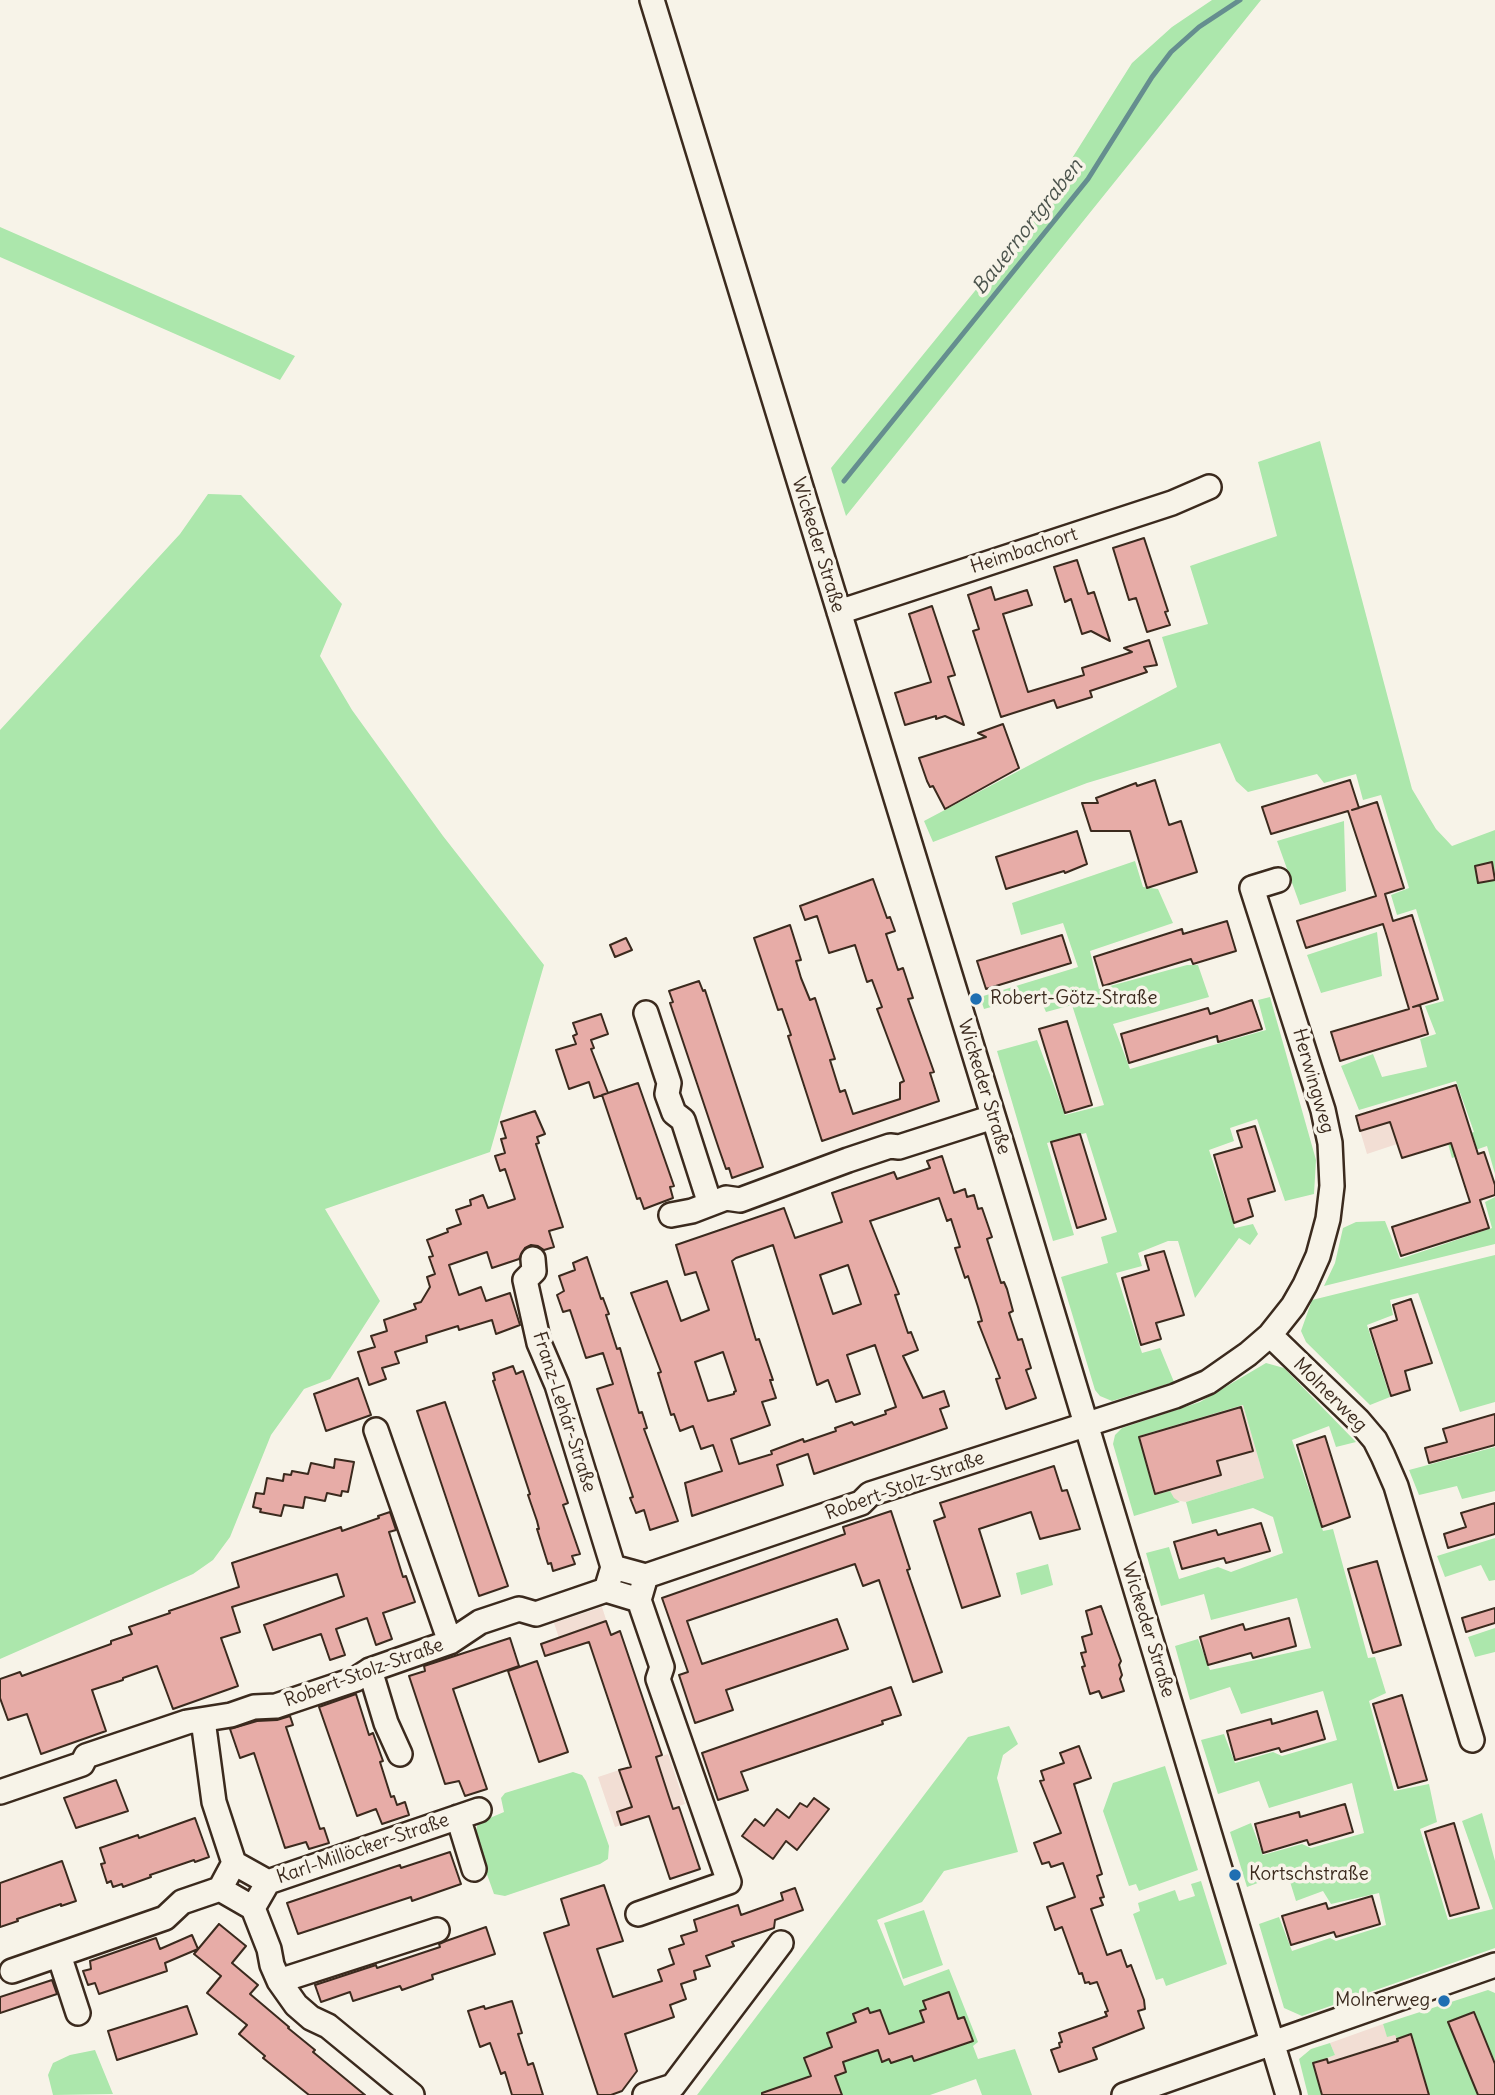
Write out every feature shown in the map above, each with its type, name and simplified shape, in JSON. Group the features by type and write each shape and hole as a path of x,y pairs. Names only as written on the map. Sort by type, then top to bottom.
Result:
{"street":[{"name":"Wickeder Straße","path":"652,0 993,1116 1288,2095"},
{"name":"Heimbachort","path":"839,612 1172,503 1209,487"},
{"name":"Herwingweg","path":"1085,1424 1175,1396 1208,1382 1248,1354 1270,1335 1299,1296 1318,1256 1328,1219 1332,1186 1330,1143 1323,1110 1252,888 1278,880"},
{"path":"646,1013 669,1083 667,1094 674,1114 683,1120 710,1204"},
{"path":"671,1215 726,1198 740,1200 890,1146 899,1147 993,1116"},
{"name":"Franz-Lehár-Straße","path":"533,1259 534,1271 525,1280 539,1343 557,1385 613,1567"},
{"name":"Molnerweg","path":"1270,1335 1358,1420 1375,1440 1383,1456 1396,1486 1472,1740"},
{"name":"Robert-Stolz-Straße","path":"646,1576 861,1503 870,1494 1085,1424"},
{"path":"376,1430 450,1642"},
{"path":"638,1914 729,1882 658,1679 662,1667 639,1600 646,1576 613,1567 606,1590 639,1600"},
{"name":"Robert-Stolz-Straße","path":"0,1792 82,1764 86,1756 187,1722 231,1715 254,1707 276,1706 356,1679 370,1670 450,1642 480,1622 519,1609 536,1614 606,1590"},
{"path":"370,1670 386,1723 400,1754"},
{"path":"12,1970 165,1918 182,1902 220,1889 234,1863 214,1802 203,1720"},
{"name":"Karl-Millöcker-Straße","path":"253,1908 268,1881 468,1814 474,1868"},
{"name":"Karl-Millöcker-Straße","path":"234,1863 268,1881"},
{"path":"220,1889 253,1908 279,1981 296,2006 311,2018 328,2026 412,2095"},
{"path":"279,1981 437,1930"},
{"path":"645,2095 673,2086 780,1943"},
{"path":"59,1955 78,2013"},
{"path":"1124,2095 1495,1965"}],"shaded area":[{"path":"1456,1085 1471,1131 1438,1141 1439,1147 1402,1158 1397,1144 1367,1154 1356,1117"},
{"path":"1243,1405 1264,1478 1186,1502 1154,1496 1138,1436"},
{"path":"602,1607 611,1635 563,1650 554,1623"},
{"path":"668,1754 685,1804 615,1827 598,1777"},
{"path":"1383,2024 1387,2036 1396,2035 1397,2038 1411,2034 1322,2095 1327,2058 1335,2055 1330,2043"}],"green space":[{"path":"1212,0 1261,0 846,516 831,468 1035,217 1132,63 1172,27"},
{"path":"0,227 295,356 280,380 0,257"},
{"path":"1320,441 1412,789 1436,829 1452,846 1495,830 1495,1174 1487,1146 1452,1158 1447,1140 1474,1132 1456,1081 1359,1110 1341,1066 1373,1054 1382,1077 1427,1067 1420,1039 1436,1034 1425,1006 1444,1001 1416,909 1397,915 1391,895 1409,888 1381,795 1363,800 1356,774 1324,783 1317,774 1248,792 1236,781 1220,743 1087,783 933,842 924,821 1177,687 1162,637 1208,624 1190,566 1277,536 1258,462"},
{"path":"208,494 241,495 342,604 320,656 352,710 443,836 544,965 490,1152 325,1209 380,1301 330,1379 304,1389 271,1435 230,1537 213,1560 193,1574 0,1659 0,730 180,534"},
{"path":"1344,821 1346,891 1300,905 1277,841"},
{"path":"1135,861 1143,887 1158,889 1173,923 1090,951 1099,989 1187,965 1198,965 1209,997 1113,1024 1130,1069 1266,1030 1258,1000 1270,997 1316,1160 1314,1194 1285,1201 1257,1119 1230,1128 1234,1141 1209,1150 1235,1228 1253,1224 1258,1234 1250,1245 1239,1238 1195,1298 1178,1241 1168,1241 1138,1253 1142,1266 1116,1273 1142,1353 1160,1348 1174,1382 1112,1401 1100,1396 1095,1390 1061,1277 1108,1263 1101,1237 1117,1232 1086,1133 1047,1143 1074,1235 1053,1241 997,1051 1037,1040 1065,1115 1104,1105 1072,1005 1046,1012 1038,994 984,1009 980,997 1078,967 1063,923 1021,935 1012,903"},
{"path":"1377,932 1382,976 1321,993 1307,955"},
{"path":"1495,1197 1495,1244 1324,1286 1335,1263 1343,1228 1356,1222 1385,1221 1400,1259 1492,1228 1485,1202"},
{"path":"1495,1255 1495,1402 1460,1412 1418,1293 1390,1300 1393,1315 1367,1325 1390,1397 1370,1405 1306,1342 1301,1331 1312,1300"},
{"path":"1266,1363 1284,1368 1356,1442 1336,1447 1329,1426 1292,1440 1323,1531 1333,1529 1368,1658 1375,1657 1386,1693 1369,1701 1394,1791 1429,1784 1437,1822 1420,1829 1448,1920 1493,1909 1462,1821 1482,1813 1495,1861 1495,1948 1302,2016 1284,2008 1259,1924 1279,1917 1292,1951 1330,1938 1336,1941 1386,1925 1379,1893 1331,1904 1323,1891 1296,1901 1287,1872 1247,1887 1230,1832 1251,1823 1263,1855 1302,1844 1311,1848 1364,1833 1352,1783 1269,1808 1259,1781 1218,1794 1201,1740 1224,1734 1235,1763 1273,1752 1282,1756 1337,1740 1323,1691 1241,1714 1230,1687 1190,1700 1175,1646 1198,1639 1210,1670 1311,1648 1297,1598 1211,1620 1204,1594 1161,1606 1146,1553 1169,1547 1179,1579 1218,1567 1231,1572 1283,1553 1273,1517 1253,1508 1192,1524 1186,1502 1264,1478 1243,1405 1139,1436 1154,1495 1170,1491 1180,1502 1134,1516 1113,1444 1115,1435 1122,1428 1200,1402"},
{"path":"1495,1447 1495,1491 1462,1499 1457,1486 1419,1495 1409,1470"},
{"path":"1495,1538 1495,1580 1489,1581 1481,1565 1445,1577 1437,1556"},
{"path":"1048,1564 1053,1585 1021,1595 1016,1573"},
{"path":"1495,1628 1495,1652 1475,1657 1468,1637"},
{"path":"1009,1726 1018,1744 1003,1755 997,1778 1018,1852 944,1871 922,1902 877,1920 904,1986 949,1969 978,2042 973,2046 978,2059 1015,2049 1032,2095 982,2095 976,2079 930,2095 697,2095 968,1737"},
{"path":"1165,1766 1198,1870 1139,1891 1136,1884 1129,1886 1103,1811 1113,1783"},
{"path":"573,1772 582,1775 586,1781 609,1846 608,1859 505,1896 494,1894 474,1838 478,1823 504,1812 501,1798 505,1793"},
{"path":"1201,1881 1227,1964 1166,1986 1163,1978 1156,1980 1133,1914 1140,1911 1138,1903 1175,1890 1179,1901 1195,1896 1191,1884"},
{"path":"924,1910 943,1965 903,1979 884,1923"},
{"path":"1488,1990 1495,1993 1495,2095 1429,2095 1410,2035 1397,2039 1395,2035 1387,2037 1383,2024"},
{"path":"1330,2043 1335,2055 1327,2058 1323,2095 1308,2095 1299,2059 1311,2049"},
{"path":"95,2050 113,2094 53,2095 48,2075 53,2063 70,2055"}],"building":[{"path":"1144,538 1170,625 1147,632 1136,598 1129,600 1113,548"},
{"path":"1077,560 1088,594 1094,592 1110,641 1091,631 1082,634 1071,599 1065,602 1054,567"},
{"path":"991,587 995,600 1027,590 1032,605 1003,614 1028,692 1084,675 1082,668 1132,652 1124,648 1149,640 1157,665 1144,667 1147,672 1090,691 1092,697 1057,708 1054,700 1001,717 973,631 979,629 968,595"},
{"path":"932,606 955,675 948,677 964,725 945,716 936,719 936,716 905,725 895,693 931,682 909,614"},
{"path":"1003,724 1019,768 945,809 933,786 930,787 919,758 986,737 978,733"},
{"path":"1155,780 1169,825 1181,821 1197,872 1147,888 1130,831 1091,831 1082,803 1098,803 1096,798 1136,783 1137,786"},
{"path":"1350,780 1359,808 1377,802 1404,888 1385,894 1393,921 1412,915 1438,999 1413,1007 1420,1005 1428,1034 1340,1061 1331,1032 1409,1009 1390,946 1383,924 1306,948 1297,921 1376,896 1348,811 1271,834 1262,807"},
{"path":"1077,831 1087,864 1065,873 1064,871 1006,889 996,857"},
{"path":"1492,862 1495,880 1478,883 1475,866"},
{"path":"873,879 887,918 890,917 895,931 886,934 898,970 903,968 913,998 908,999 934,1072 930,1073 939,1101 822,1141 788,1036 791,1035 782,1009 778,1010 754,938 790,925 801,960 796,961 801,978 810,1000 815,998 835,1059 830,1060 840,1092 845,1090 853,1114 900,1099 900,1083 904,1081 877,1009 882,1007 872,980 867,982 855,945 829,953 817,916 805,920 800,906"},
{"path":"1227,921 1236,951 1193,964 1191,959 1103,986 1094,957 1182,929 1183,934"},
{"path":"1062,935 1071,963 986,989 977,961"},
{"path":"626,938 632,950 615,957 610,945"},
{"path":"699,981 703,991 705,990 763,1167 732,1178 729,1168 726,1169 670,1003 673,1002 669,991"},
{"path":"1252,1000 1262,1029 1218,1042 1217,1036 1129,1063 1121,1034 1208,1008 1210,1014"},
{"path":"601,1014 608,1034 591,1040 594,1048 591,1049 608,1093 594,1098 589,1082 569,1089 556,1050 576,1044 573,1036 577,1034 573,1023"},
{"path":"1067,1021 1092,1105 1065,1113 1039,1029"},
{"path":"638,1083 674,1186 670,1187 673,1198 644,1209 640,1198 637,1199 602,1095"},
{"path":"1456,1085 1478,1154 1484,1152 1495,1185 1495,1195 1480,1200 1489,1228 1401,1256 1392,1227 1470,1202 1451,1143 1402,1158 1390,1122 1360,1131 1356,1116"},
{"path":"535,1111 545,1134 537,1137 539,1143 536,1144 563,1227 549,1231 554,1247 544,1250 531,1245 525,1248 519,1259 492,1268 487,1252 449,1265 459,1295 481,1287 486,1301 510,1293 520,1325 496,1334 492,1320 459,1330 458,1326 426,1336 427,1342 395,1352 399,1363 382,1368 386,1379 369,1385 358,1352 375,1347 371,1336 387,1331 384,1320 416,1309 414,1304 421,1302 430,1287 427,1277 435,1274 429,1257 433,1256 427,1240 461,1224 456,1210 471,1205 470,1200 483,1195 488,1208 515,1199 505,1169 500,1171 495,1156 505,1153 501,1139 506,1138 501,1122"},
{"path":"1255,1126 1275,1191 1248,1199 1253,1216 1234,1223 1214,1155 1242,1147 1237,1131"},
{"path":"1080,1134 1106,1219 1077,1228 1051,1142"},
{"path":"942,1156 954,1193 965,1189 967,1197 974,1195 978,1209 982,1208 992,1237 987,1239 1001,1283 1004,1282 1007,1289 1013,1311 1009,1313 1018,1340 1022,1339 1031,1368 1026,1370 1036,1398 1006,1409 996,1379 1000,1378 978,1322 982,1321 978,1307 955,1248 960,1247 951,1219 947,1221 939,1198 870,1221 899,1294 895,1295 908,1333 911,1332 918,1350 903,1356 923,1398 944,1391 949,1406 940,1409 947,1428 814,1474 808,1454 777,1465 783,1485 692,1516 685,1483 722,1471 713,1445 701,1449 693,1426 680,1431 674,1414 671,1415 658,1373 661,1372 631,1293 667,1281 681,1321 709,1310 696,1272 685,1275 676,1245 784,1208 795,1238 842,1222 832,1193 894,1172 897,1179 930,1168 927,1161","holes":["773,1245 817,1385 828,1380 836,1402 860,1394 847,1355 875,1345 896,1407 885,1411 886,1414 854,1425 852,1422 835,1428 836,1431 804,1442 803,1439 771,1451 772,1454 739,1464 731,1439 770,1425 762,1402 776,1398 770,1380 773,1380 759,1339 756,1340 732,1261","848,1265 861,1304 833,1314 820,1275","723,1352 736,1391 734,1394 708,1401 695,1362"]},
{"path":"1164,1251 1184,1315 1156,1323 1161,1339 1141,1345 1122,1278 1149,1270 1145,1256"},
{"path":"587,1257 609,1314 606,1315 617,1349 620,1348 639,1413 642,1412 647,1428 644,1429 678,1521 650,1530 644,1510 636,1513 630,1498 633,1497 597,1389 613,1384 603,1353 586,1358 570,1310 563,1312 557,1295 564,1291 559,1276 575,1270 573,1263"},
{"path":"1411,1299 1432,1363 1405,1371 1410,1390 1391,1396 1370,1329 1397,1320 1393,1305"},
{"path":"513,1366 516,1374 523,1371 568,1503 563,1505 580,1554 572,1556 575,1564 553,1571 551,1563 548,1564 528,1495 530,1494 493,1381 493,1373"},
{"path":"358,1378 371,1415 326,1431 314,1394"},
{"path":"445,1402 508,1586 479,1596 417,1411"},
{"path":"1241,1407 1253,1451 1217,1461 1221,1475 1155,1494 1139,1437"},
{"path":"1495,1414 1495,1445 1429,1463 1425,1448 1447,1442 1443,1429"},
{"path":"1325,1436 1350,1517 1322,1527 1297,1445"},
{"path":"335,1459 354,1462 348,1492 342,1491 341,1496 327,1493 325,1501 305,1497 303,1508 284,1505 281,1516 260,1512 261,1509 253,1507 256,1493 264,1494 267,1478 283,1481 284,1474 291,1475 292,1471 308,1474 311,1463 334,1468"},
{"path":"1054,1466 1062,1491 1067,1490 1080,1529 1040,1539 1031,1512 979,1529 1000,1596 962,1608 934,1521 945,1517 940,1503"},
{"path":"1495,1503 1495,1534 1448,1548 1444,1534 1466,1527 1461,1513"},
{"path":"891,1511 910,1569 907,1570 942,1672 913,1682 879,1580 863,1586 855,1564 687,1621 702,1664 837,1619 848,1649 726,1690 733,1710 695,1723 679,1675 688,1672 662,1598 845,1534 843,1527"},
{"path":"390,1512 396,1530 389,1532 403,1577 406,1576 415,1602 383,1613 392,1639 376,1645 367,1618 336,1629 345,1655 330,1660 321,1634 273,1650 264,1625 344,1596 337,1574 232,1607 240,1632 221,1638 238,1686 173,1709 157,1666 92,1690 106,1731 41,1754 27,1714 8,1720 0,1698 0,1679 20,1672 22,1676 111,1644 111,1641 132,1634 129,1627 239,1587 232,1563 341,1527 342,1531"},
{"path":"1261,1523 1270,1551 1226,1563 1224,1558 1182,1569 1174,1542 1216,1530 1218,1535"},
{"path":"1377,1561 1401,1645 1373,1653 1348,1569"},
{"path":"1101,1606 1121,1661 1120,1679 1124,1691 1102,1698 1099,1691 1090,1694 1081,1653 1086,1652 1082,1637 1092,1634 1086,1611"},
{"path":"1495,1608 1495,1623 1466,1632 1462,1618"},
{"path":"1289,1618 1296,1646 1253,1658 1251,1653 1208,1665 1200,1637 1243,1624 1245,1630"},
{"path":"606,1621 611,1635 620,1631 662,1755 656,1757 673,1809 679,1807 700,1869 670,1879 649,1816 621,1825 617,1812 632,1807 619,1770 631,1767 589,1642 545,1656 541,1644"},
{"path":"510,1638 519,1666 453,1689 487,1789 465,1796 459,1781 445,1784 409,1676 425,1671 424,1666"},
{"path":"537,1661 568,1752 539,1762 508,1671"},
{"path":"891,1687 901,1715 882,1721 883,1724 741,1772 748,1790 718,1800 702,1753"},
{"path":"356,1694 369,1735 373,1733 383,1761 380,1762 391,1797 394,1796 397,1805 405,1802 409,1815 382,1824 376,1809 357,1816 319,1707"},
{"path":"1402,1695 1427,1780 1398,1788 1373,1704"},
{"path":"1317,1711 1325,1739 1281,1752 1279,1748 1235,1760 1227,1731 1271,1719 1272,1724"},
{"path":"290,1716 293,1725 286,1727 320,1829 324,1828 329,1843 309,1849 306,1842 285,1848 254,1753 240,1758 230,1729 257,1721"},
{"path":"1079,1746 1091,1778 1074,1784 1102,1874 1097,1876 1104,1897 1100,1898 1103,1905 1091,1909 1107,1955 1121,1950 1127,1967 1131,1965 1144,2000 1145,2009 1138,2011 1144,2028 1093,2048 1097,2059 1059,2072 1051,2050 1060,2047 1059,2043 1062,2042 1059,2033 1107,2016 1105,2012 1108,2011 1097,1982 1085,1983 1082,1973 1079,1974 1062,1927 1055,1930 1047,1907 1075,1897 1063,1863 1051,1867 1049,1862 1042,1864 1034,1843 1061,1833 1040,1781 1044,1780 1041,1771 1064,1763 1060,1753"},
{"path":"116,1780 128,1811 76,1828 64,1798"},
{"path":"814,1798 829,1809 797,1850 786,1841 773,1859 742,1836 755,1819 764,1826 777,1809 789,1818 800,1803 807,1807"},
{"path":"1345,1804 1353,1832 1309,1845 1307,1840 1263,1853 1255,1824 1299,1812 1300,1817"},
{"path":"195,1818 209,1857 150,1875 151,1877 123,1887 122,1884 113,1887 111,1881 107,1883 101,1864 105,1863 100,1848 138,1835 139,1838"},
{"path":"1454,1823 1479,1908 1450,1916 1425,1832"},
{"path":"450,1852 461,1884 412,1901 411,1897 298,1934 287,1903 400,1865 401,1868"},
{"path":"62,1861 76,1901 0,1927 0,1883"},
{"path":"604,1885 623,1941 597,1949 613,1997 662,1981 658,1970 674,1964 669,1949 684,1944 681,1936 697,1931 694,1920 738,1905 741,1915 783,1900 781,1893 795,1888 803,1910 775,1920 774,1928 732,1942 734,1946 706,1956 710,1966 694,1971 696,1979 681,1984 686,1999 670,2005 674,2017 625,2034 637,2071 622,2091 611,2095 598,2095 544,1933 569,1925 561,1899"},
{"path":"1372,1896 1380,1924 1336,1937 1334,1932 1291,1945 1282,1916 1326,1903 1328,1909"},
{"path":"219,1924 246,1946 232,1963 258,1985 250,1994 365,2095 309,2095 263,2058 265,2056 239,2034 247,2025 207,1993 221,1976 194,1954"},
{"path":"486,1927 495,1954 432,1975 433,1979 402,1990 400,1986 353,2001 350,1992 321,2002 315,1985 440,1947 439,1944"},
{"path":"192,1935 198,1949 165,1963 167,1971 99,1994 95,1983 88,1985 83,1971 91,1969 90,1961 156,1938 160,1949"},
{"path":"52,1980 57,1994 0,2013 0,1997"},
{"path":"949,1992 958,2019 964,2017 973,2041 914,2061 912,2056 891,2063 889,2059 882,2062 878,2050 843,2062 846,2072 835,2076 842,2095 762,2095 811,2076 804,2058 832,2047 827,2033 856,2022 853,2014 868,2008 870,2013 880,2010 889,2034 924,2022 920,2011 926,2009 923,2001"},
{"path":"512,2001 522,2033 518,2034 528,2065 533,2063 543,2095 512,2095 505,2072 501,2074 490,2043 480,2047 468,2011"},
{"path":"187,2006 197,2034 117,2060 108,2031"},
{"path":"1474,2012 1495,2064 1495,2095 1478,2095 1448,2022"},
{"path":"1411,2034 1429,2095 1322,2095 1313,2063 1327,2059 1328,2063 1398,2041 1397,2039"}],"waterway":[{"name":"Bauernortgraben","path":"844,481 1088,179 1152,77 1171,52 1199,27 1240,0"}],"place":[{"name":"Robert-Götz-Straße","path":"976,999"},
{"name":"Kortschstraße","path":"1235,1875"},
{"name":"Molnerweg","path":"1444,2001"}]}
